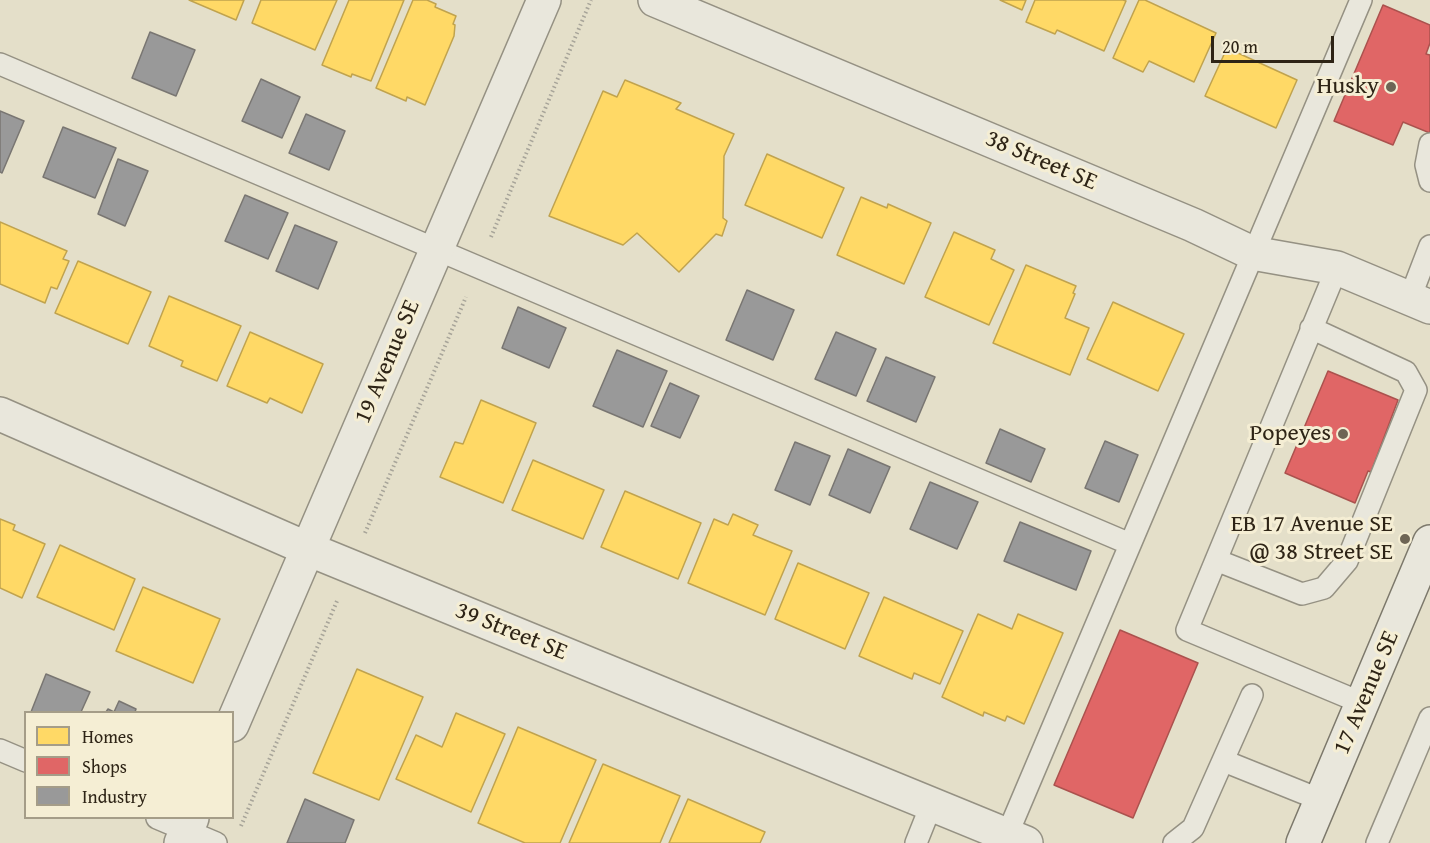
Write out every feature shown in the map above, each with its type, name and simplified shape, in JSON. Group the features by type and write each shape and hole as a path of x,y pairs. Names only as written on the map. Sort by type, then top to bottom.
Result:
{"street":[{"name":"19 Avenue SE","path":"234,719 544,0"},
{"name":"38 Street SE","path":"655,0 1182,220 1252,253 1337,268 1420,303"},
{"name":"39 Street SE","path":"0,414 351,567 1016,839"},
{"name":"17 Avenue SE","path":"1303,843 1430,542"}],"lane":[{"path":"1016,839 1130,544 1361,0"},
{"path":"0,64 1130,544"},
{"path":"1430,144 1426,165 1430,181"},
{"path":"1420,303 1430,246"},
{"path":"1337,268 1187,630 1362,703"},
{"path":"1216,560 1302,594 1324,588 1347,561 1416,390 1406,372 1311,328"},
{"path":"1174,843 1193,828 1252,695"},
{"path":"1377,843 1430,718"},
{"path":"0,750 24,760"},
{"path":"1224,761 1321,800"},
{"path":"916,843 932,803"},
{"path":"160,819 194,833"}],"path":[{"path":"238,832 591,0"}],"building: Homes":[{"path":"189,0 244,0 236,20"},
{"path":"261,0 337,0 315,50 252,23"},
{"path":"349,0 404,0 371,81 352,74 351,77 322,65"},
{"path":"413,0 427,0 436,4 435,7 456,16 453,24 455,25 454,36 425,105 407,97 406,101 376,88"},
{"path":"1000,0 1026,0 1022,10"},
{"path":"1035,0 1126,1 1104,51 1057,30 1055,34 1026,22"},
{"path":"1139,0 1145,0 1216,33 1194,82 1149,61 1143,72 1113,58"},
{"path":"1227,48 1297,80 1276,128 1205,96"},
{"path":"625,80 681,103 676,109 734,134 724,156 723,218 727,221 722,236 716,234 679,272 637,233 623,245 549,216 603,91 617,97"},
{"path":"767,154 844,188 822,238 745,205"},
{"path":"861,197 887,208 888,204 931,223 904,284 837,255"},
{"path":"0,222 67,251 63,259 69,261 57,289 51,287 45,303 0,284"},
{"path":"954,232 995,250 991,259 1014,270 989,325 925,297"},
{"path":"78,261 151,292 128,344 55,313"},
{"path":"1026,265 1076,286 1065,318 1089,328 1070,375 993,343"},
{"path":"169,296 241,326 217,381 181,366 183,361 149,346"},
{"path":"1113,302 1184,334 1158,391 1087,359"},
{"path":"250,332 323,364 302,413 270,398 267,403 227,386"},
{"path":"481,400 536,423 503,503 440,477 455,442 463,444"},
{"path":"533,460 604,490 583,539 512,510"},
{"path":"625,491 701,523 678,579 601,547"},
{"path":"733,514 758,525 753,535 792,551 765,615 688,583 714,519 728,525"},
{"path":"0,519 15,525 13,530 45,544 22,598 0,588"},
{"path":"60,545 135,579 114,630 37,597"},
{"path":"798,563 869,593 845,649 775,619"},
{"path":"143,587 220,619 193,683 116,651"},
{"path":"884,597 963,631 940,684 914,673 912,679 859,656"},
{"path":"978,614 1012,629 1018,614 1063,633 1024,724 1007,716 1005,721 984,712 983,716 942,697"},
{"path":"357,669 423,697 379,800 313,773"},
{"path":"456,713 505,734 471,812 396,779 416,735 442,747"},
{"path":"518,727 596,760 560,843 525,843 478,823"},
{"path":"603,764 680,796 660,843 569,843"},
{"path":"688,799 765,832 760,843 669,843"}],"building: Shops":[{"path":"1383,5 1430,25 1430,43 1426,54 1430,55 1430,133 1403,122 1393,145 1334,121"},
{"name":"Popeyes","path":"1328,371 1398,400 1371,472 1368,471 1355,503 1285,473"},
{"path":"1120,630 1198,663 1133,818 1054,785"}],"building: Industry":[{"path":"150,32 195,50 176,96 132,78"},
{"path":"261,79 300,97 282,138 242,121"},
{"path":"0,111 24,121 2,173 0,172"},
{"path":"306,114 345,131 329,170 289,153"},
{"path":"63,127 116,148 95,198 43,177"},
{"path":"118,159 148,171 125,226 98,214"},
{"path":"245,195 288,213 268,259 225,241"},
{"path":"295,225 337,242 318,289 276,271"},
{"path":"747,290 794,310 773,360 726,340"},
{"path":"518,307 566,328 549,368 502,348"},
{"path":"836,332 876,349 856,396 815,379"},
{"path":"617,350 667,371 643,427 593,406"},
{"path":"886,357 935,377 916,422 867,401"},
{"path":"670,383 699,396 680,438 651,426"},
{"path":"1000,429 1045,449 1031,482 986,463"},
{"path":"1105,441 1138,455 1119,502 1085,488"},
{"path":"795,442 830,456 810,505 775,490"},
{"path":"848,449 890,467 870,513 829,495"},
{"path":"930,482 978,502 957,549 910,529"},
{"path":"1020,522 1091,551 1076,590 1004,561"},
{"path":"46,674 90,692 81,711 31,711"},
{"path":"119,701 136,709 135,711 114,711"},
{"path":"305,799 354,820 345,843 287,843"}],"place":[{"name":"Husky","path":"1391,87"},
{"name":"Popeyes","path":"1343,434"},
{"name":"EB 17 Avenue SE @ 38 Street SE","path":"1405,539"}]}
